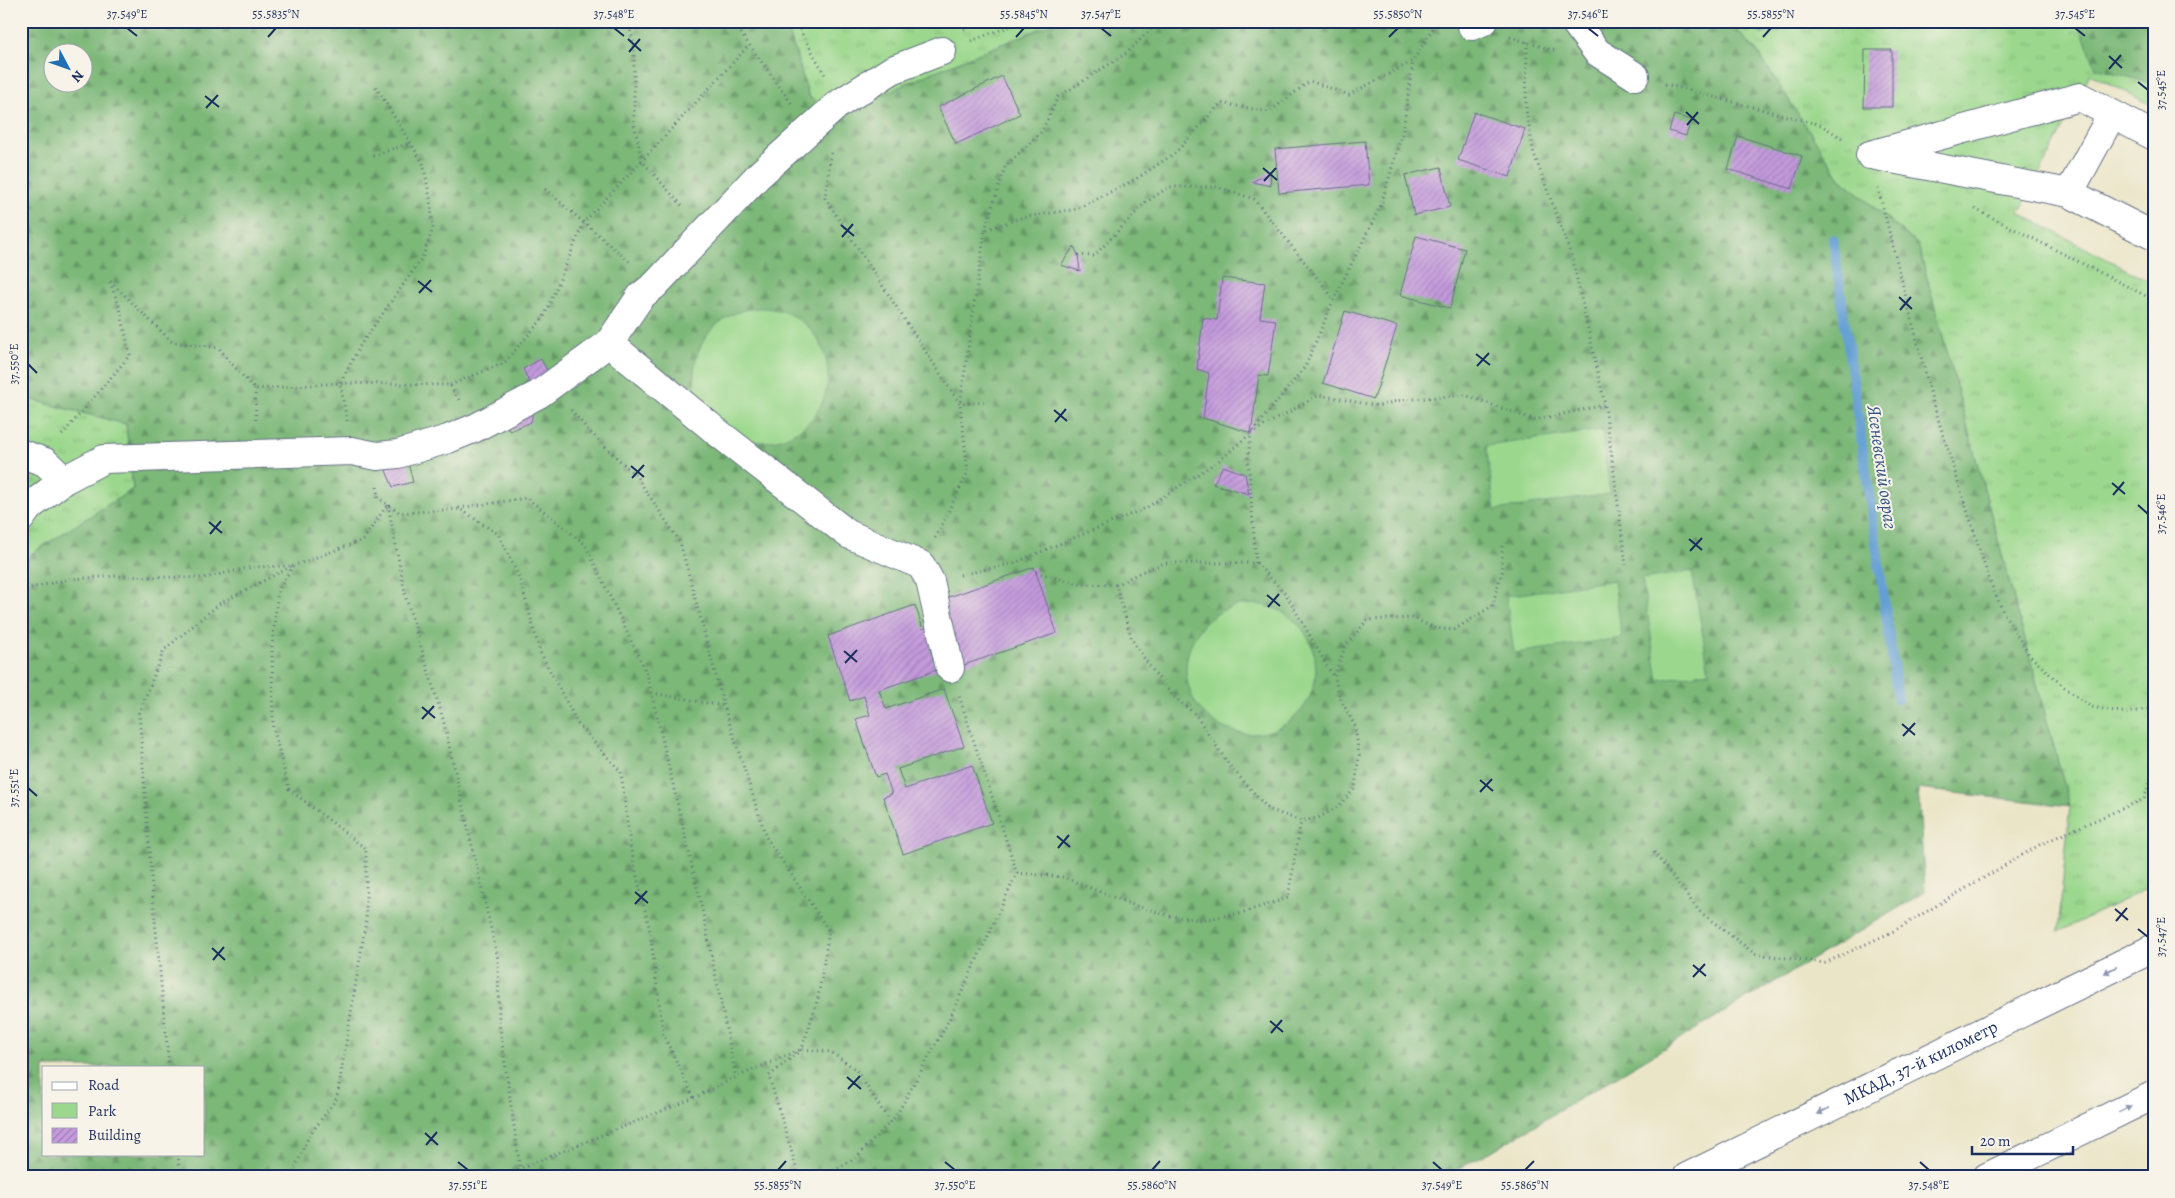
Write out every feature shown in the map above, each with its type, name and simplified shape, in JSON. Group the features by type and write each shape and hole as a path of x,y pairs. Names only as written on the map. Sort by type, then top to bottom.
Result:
{"main road":[{"path":"1574,21 1596,52 1635,76"},
{"path":"21,518 29,507 43,465 104,459 398,454 448,439 475,428 550,386 609,343 641,296 655,284 759,176 837,105 892,70 942,51"},
{"path":"1870,155 2080,96 2154,136"},
{"path":"2069,193 2112,114"},
{"path":"1870,155 2069,193 2154,236"},
{"path":"609,343 717,432 848,534 926,573 950,668"},
{"name":"МКАД, 37-й километр","path":"1687,1177 2154,948"},
{"path":"1987,1177 2154,1095"}],"path":[{"path":"628,21 634,45 634,123 642,161 704,232"},
{"path":"732,21 810,129"},
{"path":"794,21 828,79"},
{"path":"942,51 1024,21"},
{"path":"1159,21 1128,52 1058,97 1042,131 1005,167 985,230 960,404 968,472 926,573 1014,563 1146,508 1220,460 1251,433 1305,367 1334,299 1381,205 1402,130 1414,61 1437,21"},
{"path":"1478,24 1563,54"},
{"path":"1527,42 1526,110 1534,154 1572,256 1605,405 1626,565"},
{"path":"43,465 67,427 97,396 130,355 120,308 109,280 172,342 219,348 255,389 340,383 450,385 504,363 544,317 584,222 749,45"},
{"path":"985,230 1024,217 1077,208 1136,179 1175,153 1221,103 1269,112 1310,81 1349,96 1414,61"},
{"path":"1635,76 1821,125 1870,155 1933,404 1989,579 2003,612 2030,656 2064,687 2091,707 2127,713 2154,708"},
{"path":"374,84 423,163 430,198 433,229 422,258 361,344 340,383 378,498 400,513 460,509 498,534 520,579 540,652 548,668 578,724 621,772 631,851 650,931 663,1034 694,1098"},
{"path":"373,156 410,143"},
{"path":"831,152 825,198 960,404"},
{"path":"1078,256 1094,256 1146,202 1169,187 1217,187 1254,199 1334,299"},
{"path":"545,189 655,284"},
{"path":"1967,205 2154,300"},
{"path":"450,385 475,428"},
{"path":"550,386 590,432 636,476 680,542 724,706 766,837 829,931 818,998 802,1049 769,1076 799,1177 835,1170 857,1157 896,1116 946,1026 1017,873 950,668"},
{"path":"1251,433 1319,395 1378,406 1401,400 1465,395 1535,420 1605,405"},
{"path":"960,404 984,402"},
{"path":"1116,585 1132,640 1150,667 1173,696 1195,714 1229,765 1268,809 1301,821 1318,818 1339,806 1355,788 1359,755 1355,726 1341,700 1334,676 1286,594 1256,563 1248,459 1251,433"},
{"path":"445,510 527,498 585,544 647,674 701,904 736,1077"},
{"path":"169,1066 152,888 139,713 164,650 219,604 293,566 363,540 388,504"},
{"path":"388,504 406,598 443,719 498,959 499,1022 520,1168"},
{"path":"1334,676 1345,647 1367,620 1413,618 1434,628 1454,630 1492,606 1502,572 1502,546"},
{"path":"1036,572 1080,584 1116,585 1141,572 1165,563 1256,563"},
{"path":"21,590 71,578 116,576 204,578 252,567 293,566"},
{"path":"290,1177 309,1136 337,1098 366,921 366,849 290,789 273,727 272,645 278,591 293,566"},
{"path":"652,693 724,706"},
{"path":"1654,852 1699,911 1755,954 1825,963 1892,932 2041,844 2144,799 2154,771"},
{"path":"1017,873 1063,877 1133,905 1170,916 1201,920 1241,913 1288,898 1301,821"},
{"path":"499,1177 694,1098 736,1077 802,1049 831,1052 856,1070 890,1122"},
{"path":"178,1156 180,1177"}],"green space":[{"path":"21,21 781,21 790,35 809,97 836,115 931,73 1059,21 1729,21 1758,53 1840,178 1918,245 2070,806 1918,789 1925,892 1492,1151 1441,1177 21,1177 21,571 31,554 133,489 126,424 21,397"},
{"path":"781,21 1059,21 931,73 836,115 809,97 790,35"},
{"path":"1729,21 1749,21 1761,34 1796,24 1798,21 2154,21 2154,106 2090,74 2019,213 2154,284 2154,885 2058,932 2070,806 1918,245 1840,178 1758,53"},
{"path":"2078,21 2154,21 2154,84 2096,68"},
{"path":"761,308 787,313 809,327 823,349 828,375 823,401 809,423 787,437 761,442 735,437 713,423 699,401 694,375 699,349 713,327 735,313"},
{"path":"21,397 126,424 133,489 31,554 21,571"},
{"path":"1602,430 1610,494 1495,510 1486,446"},
{"path":"1692,571 1709,672 1658,680 1642,579"},
{"path":"1614,580 1622,638 1514,653 1506,596"},
{"path":"1251,604 1264,605 1276,609 1297,623 1311,644 1315,656 1315,682 1311,694 1297,715 1276,729 1264,733 1251,734 1238,733 1226,729 1205,715 1191,694 1187,682 1186,669 1187,656 1191,644 1205,623 1226,609 1238,605"}],"water":[{"path":"1749,21 1798,21 1796,24 1761,34"}],"building":[{"path":"1865,50 1892,50 1892,107 1864,107"},
{"path":"1002,76 1020,114 956,144 938,107"},
{"path":"1474,112 1525,129 1510,177 1458,160"},
{"path":"1674,115 1691,120 1686,136 1669,131"},
{"path":"1738,136 1802,156 1792,189 1728,169"},
{"path":"1365,141 1369,185 1279,193 1275,149"},
{"path":"1441,167 1450,207 1414,215 1405,175"},
{"path":"1270,172 1271,186 1252,182"},
{"path":"1416,236 1465,249 1450,308 1400,295"},
{"path":"1074,246 1078,255 1080,271 1061,265"},
{"path":"1222,278 1265,283 1260,318 1276,320 1268,376 1259,375 1251,433 1203,418 1209,373 1197,369 1203,318 1217,320"},
{"path":"1345,311 1397,326 1374,399 1323,383"},
{"path":"541,359 550,376 531,386 523,369"},
{"path":"535,400 531,422 510,431 497,416"},
{"path":"407,459 413,482 393,487 382,461"},
{"path":"1223,466 1245,474 1249,494 1213,484"},
{"path":"1034,567 1057,633 961,666 952,641 930,648 937,670 879,690 886,709 944,689 964,746 898,769 905,789 972,765 992,823 903,854 883,797 892,794 885,774 876,777 856,719 870,715 864,696 850,701 828,636 915,605 923,629 945,620 938,601"}],"waterway":[{"name":"Ясеневский овраг","path":"1833,239 1898,699"}]}
